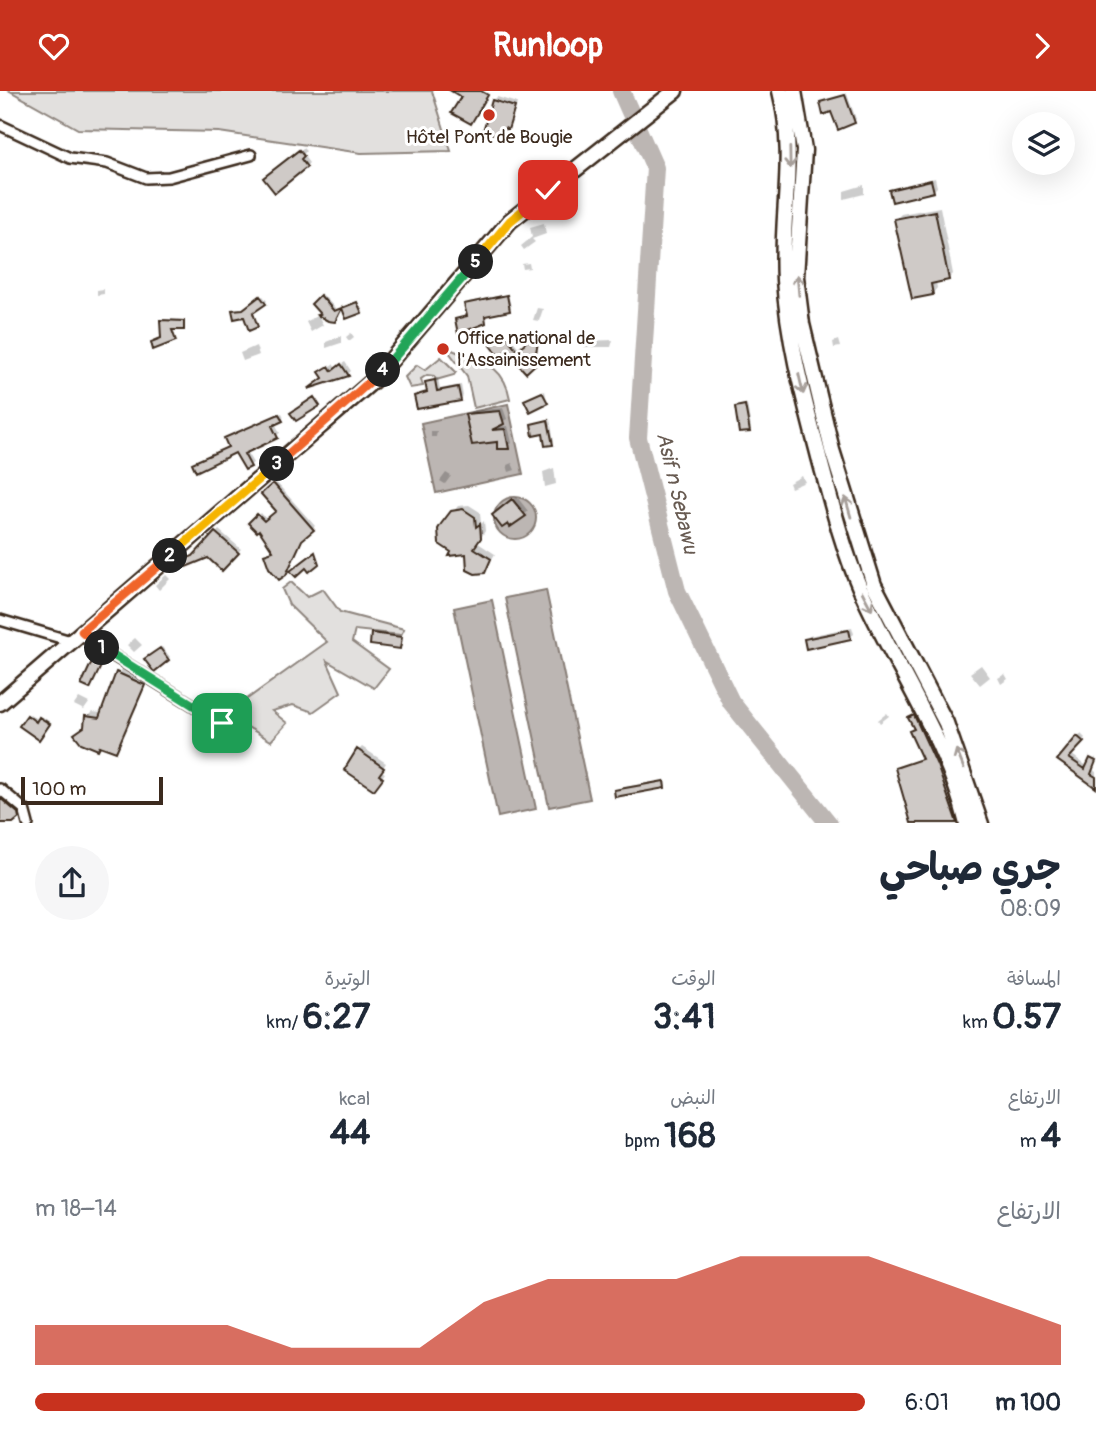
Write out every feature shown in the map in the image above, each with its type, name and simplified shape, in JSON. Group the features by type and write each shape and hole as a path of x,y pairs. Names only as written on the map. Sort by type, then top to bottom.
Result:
{"main road":[{"path":"0,703 375,379 510,221 676,91"},
{"path":"780,91 790,151 784,278 801,384 840,534 861,590 933,727 951,768 967,823"},
{"path":"794,91 804,150 796,277 802,324 832,450 874,585 946,723 981,823"}],"street":[{"path":"0,125 58,153 107,163 146,178 169,177 251,155"},
{"path":"0,619 76,636 109,653 222,723"},
{"path":"0,789 24,809 28,823"}],"shaded area":[{"path":"10,91 432,91 451,151 361,153 219,132 78,129"},
{"path":"452,350 497,371 503,378 510,399 474,408 467,376 449,352"},
{"path":"441,357 456,372 454,375 436,380 434,376 427,375 421,379 423,386 410,388 405,377 417,365 425,370"},
{"path":"508,404 523,474 436,493 421,423"},
{"path":"515,497 530,503 536,518 530,533 515,539 500,533 494,518 500,503"},
{"path":"291,582 307,597 323,589 340,612 404,629 401,635 355,630 352,642 389,669 374,688 327,661 341,692 313,712 293,705 272,711 287,723 271,741 226,714 327,642 289,605 282,589"},
{"path":"546,590 590,799 549,807 505,598"},
{"path":"492,600 536,809 498,817 454,608"}],"building":[{"path":"451,91 481,91 488,95 471,124 451,113 461,97"},
{"path":"845,95 855,123 838,130 831,112 823,115 820,102"},
{"path":"492,100 515,107 508,130 505,128 502,136 483,131"},
{"path":"299,150 307,167 275,193 263,178"},
{"path":"931,180 934,192 892,202 889,190"},
{"path":"935,211 949,280 931,284 933,295 912,299 894,219"},
{"path":"320,295 334,311 357,302 362,313 346,319 342,308 335,322 328,321 317,315 320,314 311,304"},
{"path":"507,295 510,311 485,316 486,323 458,334 455,319 467,316 464,304"},
{"path":"260,296 266,304 253,313 258,327 249,331 244,317 234,319 232,310 243,309"},
{"path":"160,320 184,321 184,330 172,330 176,341 153,350 151,342 161,338"},
{"path":"503,332 517,350 528,340 538,342 535,358 538,362 526,373 506,351 499,356 489,343"},
{"path":"341,364 349,376 308,389 323,378 319,372 329,366 332,371"},
{"path":"435,380 437,391 458,387 461,401 417,409 414,396 427,392 425,382"},
{"path":"542,392 548,403 530,412 524,400"},
{"path":"314,397 320,406 296,421 290,413"},
{"path":"745,405 750,432 739,433 735,407"},
{"path":"500,411 504,424 492,430 505,429 509,449 497,449 497,442 472,445 465,414"},
{"path":"279,414 283,421 272,426 278,438 244,454 251,467 245,470 235,453 196,472 192,463 228,447 224,438"},
{"path":"548,420 553,445 545,446 543,434 533,436 531,424"},
{"path":"273,483 314,530 302,540 286,575 279,580 269,568 264,554 273,551 259,530 257,532 248,523 257,514 264,521 276,511 261,494"},
{"path":"512,499 526,516 510,527 508,524 502,528 492,515"},
{"path":"463,509 475,517 476,527 480,524 481,538 474,548 491,559 485,573 475,574 467,570 466,554 449,556 451,552 439,544 438,529 441,524 451,511"},
{"path":"215,532 239,553 222,571 208,558 186,567 183,560 193,556"},
{"path":"315,552 319,564 309,572 306,568 296,577 290,571"},
{"path":"849,630 851,639 806,649 804,639"},
{"path":"371,633 402,637 400,649 370,645"},
{"path":"160,648 169,660 154,672 144,659"},
{"path":"95,655 104,660 90,689 81,685"},
{"path":"116,672 145,685 116,752 100,746 98,750 81,743 74,734 84,727 85,716 99,718"},
{"path":"27,715 36,722 39,717 50,724 39,740 19,726"},
{"path":"914,715 937,765 957,823 911,823 895,768 922,759 909,731 914,729 908,718"},
{"path":"1077,736 1084,742 1069,758 1085,769 1090,758 1096,761 1091,774 1096,777 1096,788 1057,760"},
{"path":"357,749 384,768 379,775 383,778 374,790 344,770"},
{"path":"664,781 665,788 615,797 614,790"},
{"path":"0,798 18,813 19,818 13,823 0,823"}],"waterway":[{"name":"Asif n Sebawu","path":"621,91 655,168 638,438 677,591 731,702 828,823"}],"place":[{"name":"Hôtel Pont de Bougie","path":"489,115"},
{"name":"Office national de l'Assainissement","path":"443,349"}],"route":[{"path":"222,723 109,653 82,631 375,379 510,221 548,190"}]}
